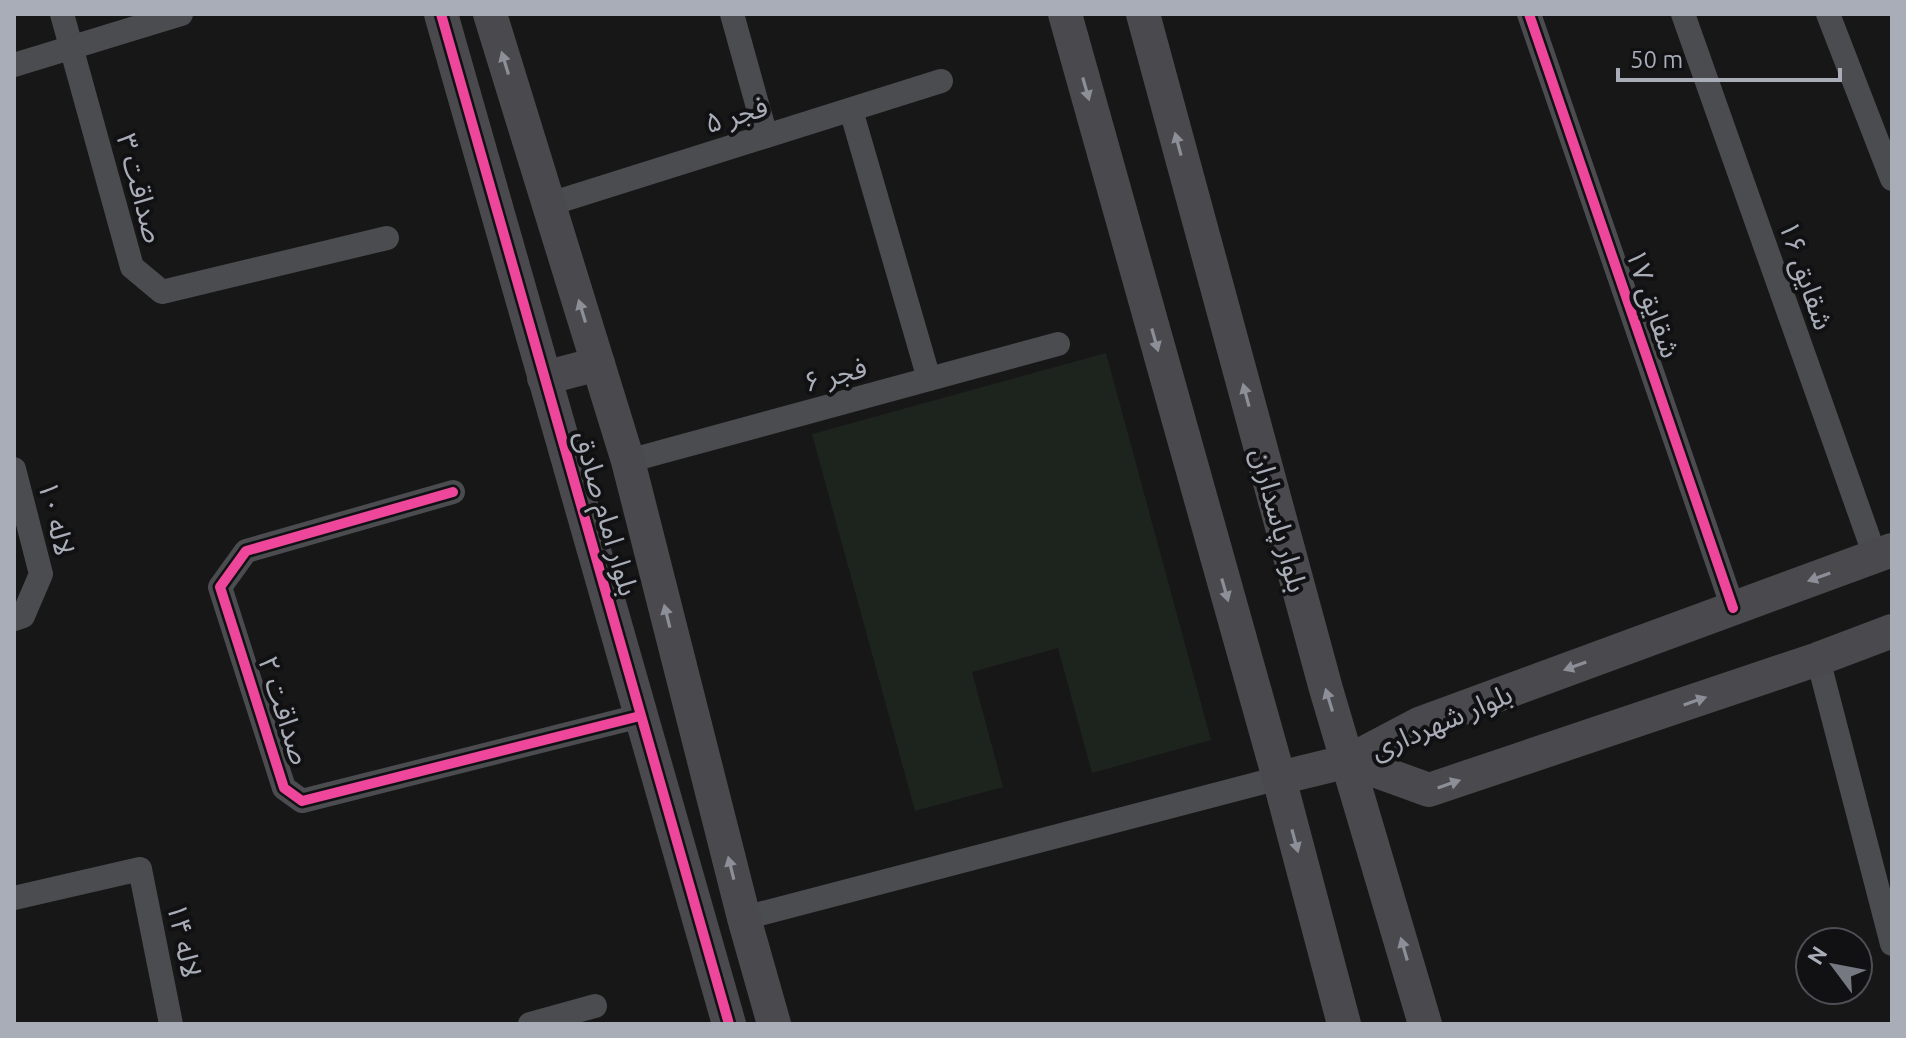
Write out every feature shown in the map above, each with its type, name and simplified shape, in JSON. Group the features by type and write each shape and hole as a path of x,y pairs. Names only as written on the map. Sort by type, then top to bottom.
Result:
{"main road":[{"name":"بلوار امام صادق","path":"441,14 729,1024"},
{"name":"بلوار امام صادق","path":"490,14 628,461 744,918 774,1024"},
{"path":"1065,14 1279,778 1344,1024"},
{"name":"بلوار پاسداران","path":"1143,14 1326,689 1425,1024"},
{"path":"544,378 598,364"},
{"name":"بلوار شهرداری","path":"1349,761 1419,724 1883,553"},
{"name":"بلوار شهرداری","path":"1349,761 1429,790 1818,659 1892,631"},
{"path":"1279,778 1349,761"},
{"path":"703,930 744,918"}],"street":[{"path":"62,14 73,49"},
{"path":"14,65 181,14"},
{"path":"732,14 766,136"},
{"name":"شقایق ۱۷","path":"1529,14 1733,608"},
{"name":"شقایق ۱۶","path":"1683,14 1883,553"},
{"path":"1828,14 1892,179"},
{"name":"صداقت ۳","path":"73,49 132,267 162,292 387,238"},
{"name":"فجر ۵","path":"550,204 941,81"},
{"path":"851,110 929,379"},
{"name":"فجر ۶","path":"628,461 1058,344"},
{"name":"لاله ۱۰","path":"14,469 41,574 23,616 14,619"},
{"name":"صداقت ۲","path":"453,492 246,551 220,587 284,788 302,801 640,716"},
{"path":"1818,659 1892,944"},
{"path":"744,918 1279,778"},
{"name":"لاله ۱۴","path":"14,898 140,869 171,1024"},
{"path":"530,1024 595,1006"}],"shaded area":[{"path":"1106,353 1211,740 1092,773 1058,648 972,672 1003,787 915,811 812,434"}],"cycle path":[{"path":"441,14 729,1024"},
{"path":"1529,14 1733,608"},
{"path":"453,492 246,551 220,587 284,788 302,801 640,716"}]}
